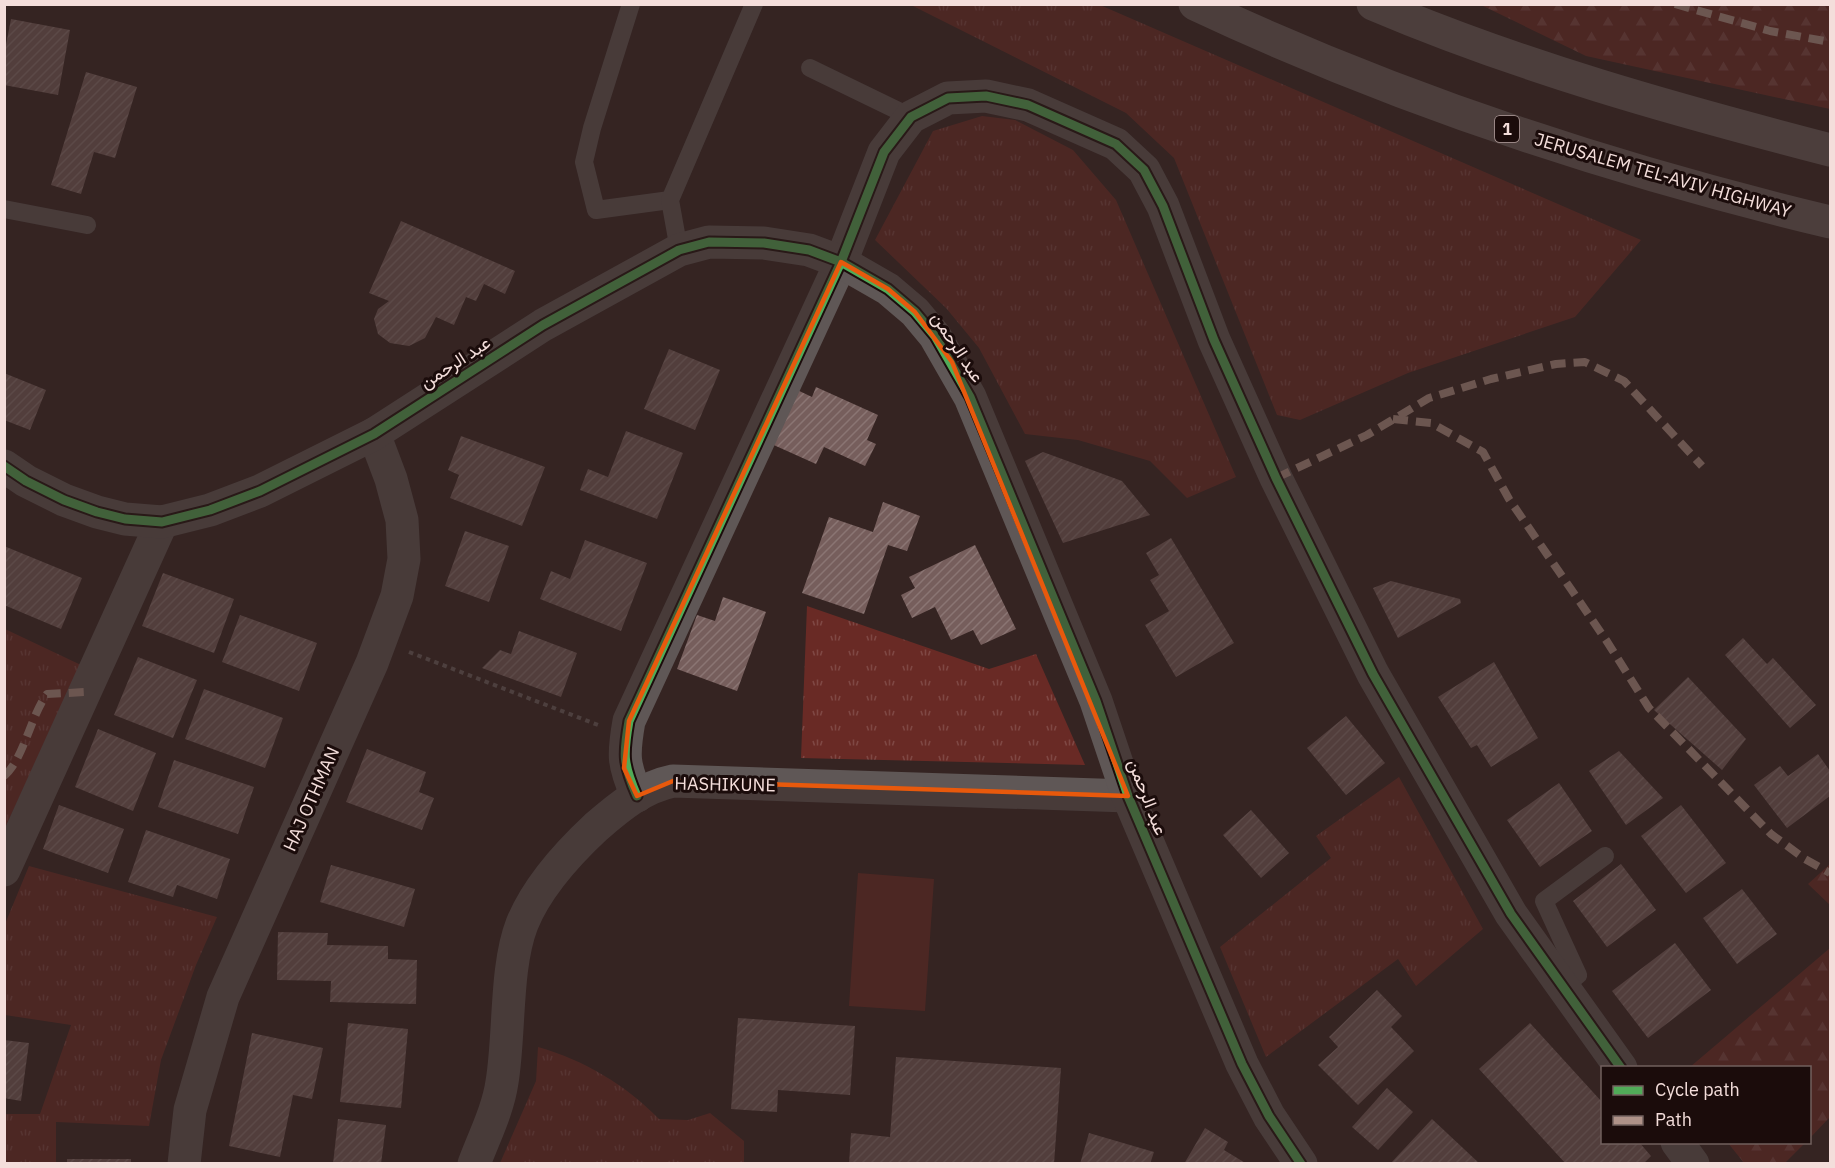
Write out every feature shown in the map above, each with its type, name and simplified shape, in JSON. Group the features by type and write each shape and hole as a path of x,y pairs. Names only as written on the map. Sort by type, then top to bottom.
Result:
{"highway":[{"name":"JERUSALEM TEL-AVIV HIGHWAY","path":"1195,4 1362,75 1518,133 1674,182 1830,222"},
{"path":"1373,4 1574,77 1693,115 1830,150"}],"street":[{"path":"637,796 624,768 623,751 629,721 841,262 884,152 911,117 948,98 986,96 1028,105 1116,144 1144,170 1163,206 1214,340 1272,468 1373,674 1511,914 1620,1066"},
{"name":"عبد الرحمن","path":"4,466 26,481 86,508 125,519 162,522 210,510 260,491 374,434 543,325 679,250 710,242 764,243 809,250 841,262 888,289 915,312 952,362 970,397 1096,701 1128,796 1242,1064 1269,1116 1301,1164"},
{"name":"HAJ OTHMAN","path":"184,1164 190,1110 223,997 380,641 397,596 404,559 402,520 391,479 374,434"},
{"path":"4,870 162,522"},
{"name":"HASHIKUNE","path":"474,1164 502,1084 514,956 522,924 542,889 570,852 614,811 654,785 673,781 1128,796"},
{"path":"1678,1144 1693,1164"}],"lane":[{"path":"631,4 592,128 584,162 596,210 670,200"},
{"path":"679,250 670,200 754,4"},
{"path":"810,68 911,117"},
{"path":"4,209 87,225"},
{"path":"1564,987 1578,975 1544,901 1605,856"}],"path":[{"path":"380,641 626,736"}],"highlighted area":[{"path":"841,262 888,289 915,312 952,362 1128,796 673,781 637,796 624,768 629,721"}],"green space":[{"path":"911,5 1100,5 1641,240 1575,317 1408,373 1300,420 1277,415 1174,158 1126,113"},
{"path":"1481,5 1830,5 1830,109 1586,56"},
{"path":"982,116 1015,120 1073,150 1116,200 1236,477 1187,498 1150,461 1078,440 1025,434 979,348 946,308 875,240 933,131"},
{"path":"807,606 989,669 1036,654 1085,765 801,758"},
{"path":"5,629 81,665 5,828"},
{"path":"1399,777 1483,929 1416,986 1398,959 1266,1057 1220,947 1331,858 1316,836"},
{"path":"1830,864 1830,905 1808,884"},
{"path":"29,866 217,917 196,965 161,1060 149,1126 56,1122 56,1163 5,1163 5,1114 40,1114 71,1025 5,1015 5,924"},
{"path":"858,873 934,879 925,1011 849,1006"},
{"path":"1830,948 1830,1117 1811,1137 1811,1066 1691,1066"},
{"path":"538,1047 572,1059 603,1075 633,1095 659,1119 688,1120 710,1113 744,1141 744,1163 500,1163 536,1081"},
{"path":"1729,1144 1804,1144 1784,1164 1744,1163"}],"building":[{"path":"11,19 70,30 58,95 4,85 4,55"},
{"path":"86,72 137,87 115,158 94,152 81,194 51,185"},
{"path":"401,221 515,271 505,294 484,284 476,301 466,297 454,325 436,317 425,338 409,346 390,343 378,334 374,319 378,309 389,301 369,293"},
{"path":"669,349 720,370 695,430 644,409"},
{"path":"4,373 46,390 30,430 4,420"},
{"path":"816,387 878,415 867,440 876,444 865,466 824,447 816,464 767,442 793,388 812,397"},
{"path":"626,431 683,453 657,519 580,490 588,469 608,477"},
{"path":"461,436 545,467 522,526 450,498 459,475 448,470"},
{"path":"1043,452 1122,481 1150,515 1063,543 1025,461"},
{"path":"883,502 920,516 907,551 888,545 864,614 802,593 829,517 873,532"},
{"path":"465,531 509,546 489,602 445,586"},
{"path":"1171,538 1234,643 1176,677 1145,625 1169,611 1150,580 1159,575 1146,553"},
{"path":"585,540 647,563 621,631 540,599 551,571 570,579"},
{"path":"975,545 1016,629 981,645 973,630 951,640 935,607 912,618 901,595 915,588 909,577"},
{"path":"4,546 82,578 61,629 4,605"},
{"path":"163,573 234,599 214,653 142,626"},
{"path":"1391,581 1460,599 1461,603 1398,638 1373,588"},
{"path":"723,597 766,612 737,691 677,669 697,615 715,621"},
{"path":"240,615 317,643 299,691 222,662"},
{"path":"519,631 577,653 561,697 482,668 500,650 511,654"},
{"path":"1743,638 1767,664 1773,658 1816,705 1790,728 1725,655"},
{"path":"138,657 197,680 173,738 114,715"},
{"path":"1494,662 1538,738 1491,767 1477,745 1471,748 1438,697"},
{"path":"1688,677 1746,739 1722,770 1654,710"},
{"path":"204,689 283,718 265,768 185,739"},
{"path":"1346,716 1385,763 1346,795 1307,748"},
{"path":"98,729 156,753 133,811 75,787"},
{"path":"367,749 426,772 419,792 434,798 422,830 346,802"},
{"path":"1619,751 1663,798 1626,825 1589,771"},
{"path":"1818,754 1830,771 1830,796 1787,828 1754,785 1780,766 1788,776"},
{"path":"174,760 254,787 238,834 158,807"},
{"path":"1559,783 1592,831 1540,867 1507,820"},
{"path":"59,805 124,829 108,873 43,849"},
{"path":"1681,805 1726,863 1686,893 1641,836"},
{"path":"1251,810 1289,853 1261,878 1223,835"},
{"path":"146,830 230,859 217,899 177,885 173,897 128,882"},
{"path":"1621,864 1656,910 1607,947 1573,901"},
{"path":"331,865 415,889 404,927 320,902"},
{"path":"1742,889 1777,934 1737,964 1703,918"},
{"path":"278,932 328,933 327,945 388,946 388,959 417,960 416,1004 330,1002 331,981 277,980"},
{"path":"1675,943 1711,990 1648,1038 1612,991"},
{"path":"1377,990 1402,1016 1391,1027 1414,1051 1358,1105 1318,1065 1338,1047 1329,1037"},
{"path":"738,1018 855,1026 850,1095 778,1090 777,1112 731,1109"},
{"path":"348,1023 408,1029 401,1108 340,1102"},
{"path":"1530,1023 1601,1101 1601,1144 1641,1144 1651,1156 1643,1164 1566,1164 1479,1069"},
{"path":"252,1033 323,1048 312,1099 293,1095 280,1157 229,1146"},
{"path":"4,1040 29,1043 21,1101 4,1098"},
{"path":"896,1057 1061,1068 1054,1164 849,1164 851,1133 890,1137"},
{"path":"1387,1088 1413,1112 1378,1150 1352,1127"},
{"path":"338,1119 386,1125 381,1164 333,1164"},
{"path":"1432,1119 1480,1164 1390,1164"},
{"path":"1205,1128 1228,1142 1224,1150 1247,1164 1184,1164"},
{"path":"1089,1133 1154,1152 1150,1164 1080,1164"},
{"path":"67,1159 131,1159 131,1164 67,1164"}],"marked path":[{"path":"1675,4 1770,31 1830,42"},
{"path":"1276,478 1367,435 1429,398 1491,379 1556,364 1585,362 1624,381 1702,466"},
{"path":"1393,419 1431,423 1483,452 1509,499 1606,640 1649,708 1771,834 1805,859 1830,873"},
{"path":"4,776 11,769 22,749 47,694 86,692"}],"cycle path":[{"path":"637,796 629,776 626,759 629,721 841,262 884,152 911,117 948,98 986,96 1028,105 1116,144 1144,170 1163,206 1214,340 1276,478 1373,674 1511,914 1620,1066"},
{"path":"4,466 26,481 64,500 97,512 125,519 162,522 210,510 260,491 374,434 543,325 679,250 709,242 764,243 809,250 841,262 888,289 915,312 935,336 970,397 1096,701 1128,796 1242,1064 1269,1116 1301,1164"}]}
